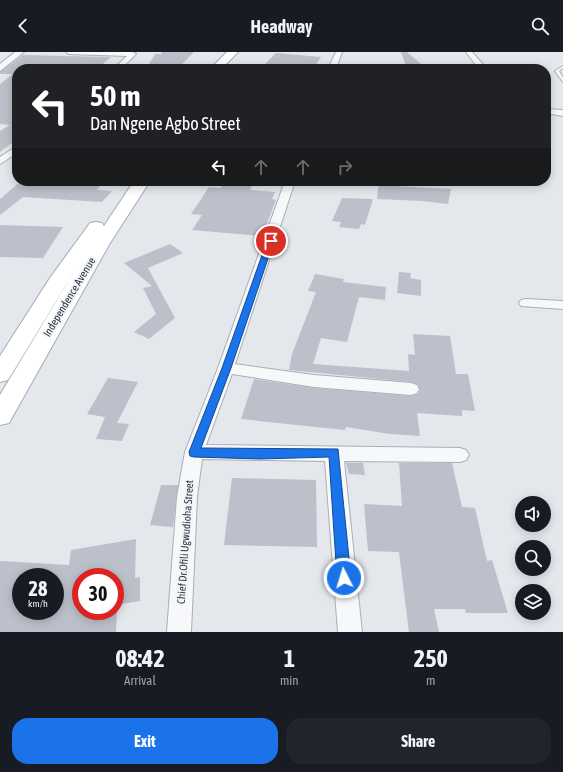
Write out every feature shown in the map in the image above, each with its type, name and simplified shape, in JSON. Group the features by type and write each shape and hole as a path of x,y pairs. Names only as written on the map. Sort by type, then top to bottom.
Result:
{"main road":[{"path":"220,64 233,52"},
{"path":"231,64 242,52"},
{"name":"Independence Avenue","path":"0,374 60,278 124,186"},
{"name":"Independence Avenue","path":"0,416 98,250 139,186"}],"street":[{"path":"0,68 20,52"},
{"path":"69,52 134,53"},
{"path":"334,64 339,52"},
{"path":"469,52 480,64"},
{"path":"122,64 134,53"},
{"path":"551,111 563,113"},
{"path":"0,161 12,153"},
{"name":"Chief Dr.Ofili Ugwudioha Street","path":"179,632 187,497 194,452 226,368 288,186"},
{"path":"526,303 563,304"},
{"path":"226,368 314,382 411,389"},
{"path":"194,452 260,454 334,453 460,455"},
{"path":"334,453 350,632"}],"lane":[{"path":"563,67 557,71 563,82"}],"building":[{"path":"162,52 194,52 182,64 149,64 155,54 161,54"},
{"path":"401,52 407,52 421,64 405,64"},
{"path":"276,53 321,57 316,64 265,64"},
{"path":"23,55 111,57 103,64 12,64 12,74 0,74 0,72"},
{"path":"12,75 12,143 0,152 0,131 10,125 0,124 0,84"},
{"path":"15,186 100,186 97,190 112,191 102,202 23,197 0,215 0,199"},
{"path":"222,186 252,186 250,190 275,192 272,199 276,200 262,236 192,230 202,215 191,214 209,187 220,188"},
{"path":"378,186 451,189 448,204 377,199"},
{"path":"342,198 373,199 365,225 361,224 359,229 339,227 341,222 332,221"},
{"path":"0,225 63,227 43,258 0,257"},
{"path":"170,244 183,253 148,268 175,318 149,339 134,332 156,314 143,288 152,286 124,263"},
{"path":"399,272 411,273 410,278 421,280 421,296 397,293"},
{"path":"315,274 344,279 343,282 386,287 385,300 359,297 347,342 321,338 313,364 409,371 408,354 415,355 413,334 450,336 456,374 468,374 475,411 462,410 462,416 417,413 420,436 390,434 346,427 345,430 241,419 254,379 314,388 411,396 418,394 420,390 418,384 411,382 289,370 292,354 316,292 308,291"},
{"path":"108,378 138,382 117,423 129,424 122,441 96,439 105,417 87,414"},
{"path":"346,463 363,463 365,475 349,474"},
{"path":"399,463 452,463 462,507 475,508 487,561 492,560 508,613 466,613 465,609 434,609 439,632 409,632 399,552 368,551 364,504 402,506"},
{"path":"232,478 316,480 317,547 224,545"},
{"path":"161,485 178,485 173,527 150,525"},
{"path":"136,539 135,578 140,577 140,601 124,604 124,568 72,568 72,620 117,620 116,632 0,632 0,561 69,565 71,550"}],"route":[{"path":"271,241 226,368 194,452 260,454 334,453 344,578"}]}
